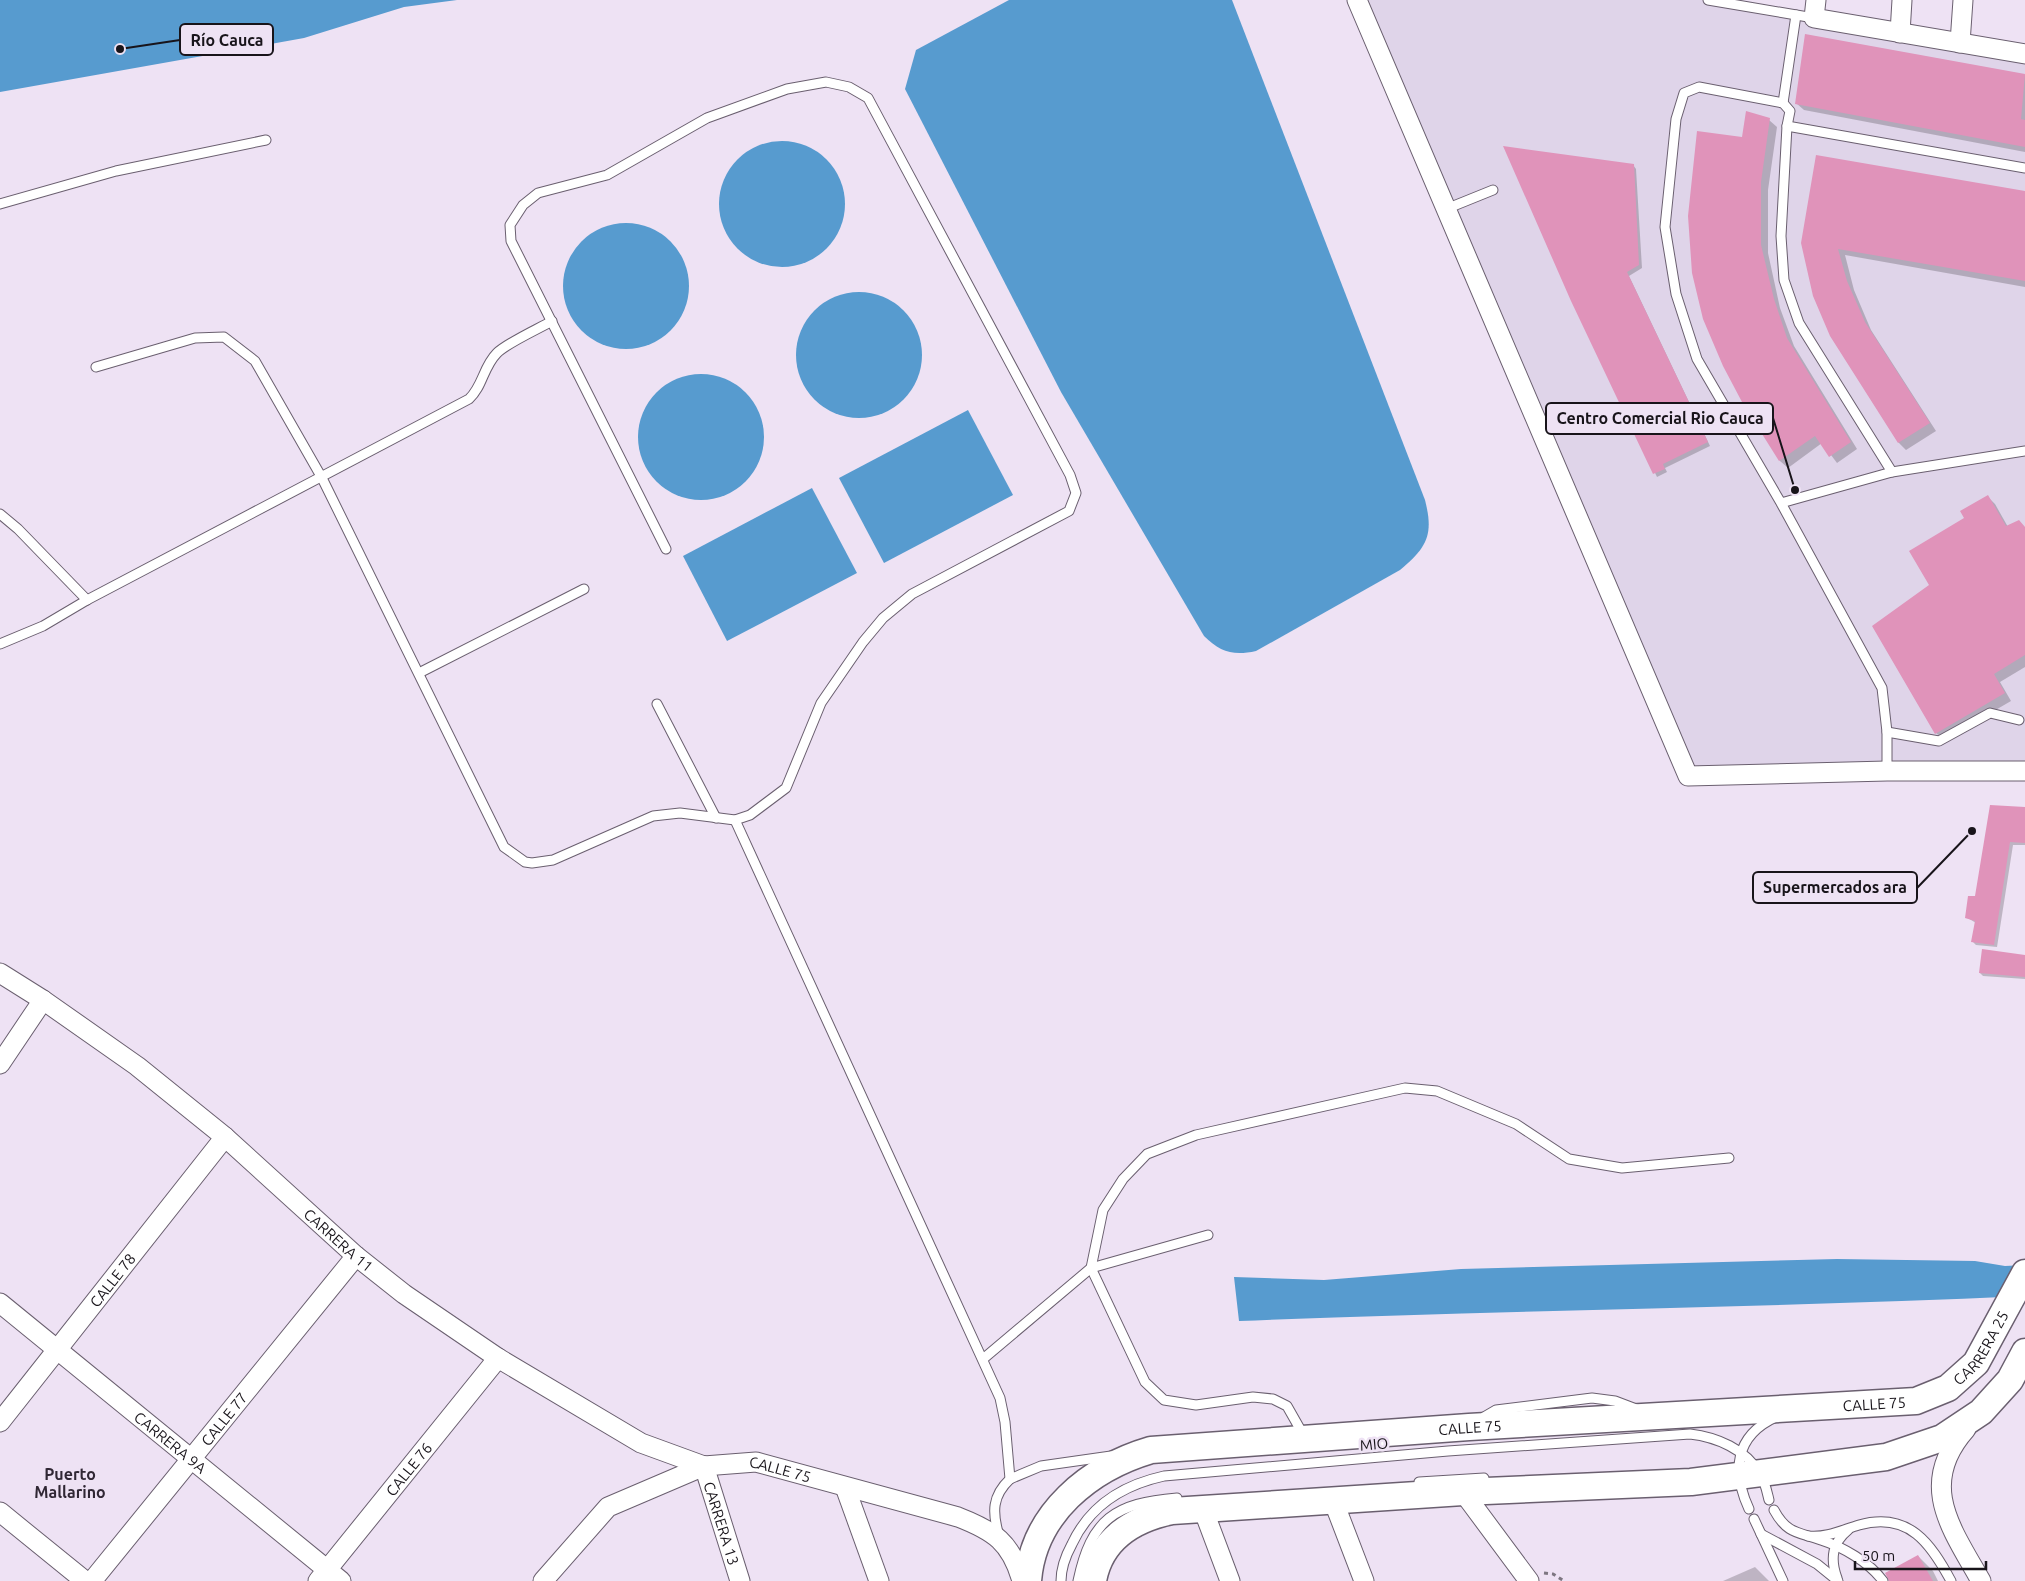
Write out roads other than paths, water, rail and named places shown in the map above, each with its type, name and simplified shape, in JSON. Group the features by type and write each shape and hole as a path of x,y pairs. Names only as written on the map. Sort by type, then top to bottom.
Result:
{"main road":[{"name":"CARRERA 25","path":"1916,1401 1948,1388 1976,1363 2025,1273"},
{"path":"1093,1581 1096,1567 1116,1536 1136,1522 1194,1503 1333,1500 1691,1482 1741,1467 1886,1457 1942,1438 1981,1412 2010,1380 2025,1352"},
{"name":"CALLE 75","path":"1028,1581 1035,1549 1049,1521 1072,1493 1100,1471 1116,1462 1151,1450 1469,1427 1916,1401"}],"street":[{"path":"1357,0 1688,776 1887,771 2025,771"},
{"path":"1900,33 1902,0"},
{"path":"1960,43 1963,0"},
{"path":"1815,9 1900,33 2025,54"},
{"name":"CARRERA 11","path":"0,973 43,1000 137,1066 225,1137 356,1256 404,1294 498,1358 641,1443 704,1466"},
{"path":"0,1064 43,1000"},
{"name":"CALLE 78","path":"0,1422 225,1137"},
{"name":"CALLE 77","path":"92,1581 356,1256"},
{"name":"CARRERA 9A","path":"0,1303 190,1458 329,1577"},
{"name":"CALLE 76","path":"329,1577 498,1358"},
{"path":"1981,1412 1952,1445 1942,1469 1941,1497 1949,1524 1981,1581"},
{"name":"CALLE 75","path":"543,1581 608,1507 704,1466 756,1462 958,1517 982,1526 1000,1538 1012,1553 1022,1581"},
{"name":"CARRERA 13","path":"704,1466 740,1581"},
{"path":"845,1487 879,1581"},
{"path":"1463,1492 1529,1581"},
{"path":"1333,1500 1364,1581"},
{"path":"1194,1503 1230,1581"},
{"path":"0,1512 84,1581"}],"lane":[{"path":"1708,0 1796,15 1815,9"},
{"path":"1783,103 1796,15"},
{"path":"96,367 195,338 224,337 255,361 322,478 504,847 525,862 553,860 653,816 680,814 735,820 768,803 786,788 821,703 863,642 883,618 912,594 1069,511 1076,493 1070,475 868,98 849,87 826,82 778,92 707,118 607,175 538,194 523,205 510,225 511,241 666,549"},
{"path":"1887,771 1887,732 1882,688 1781,503 1697,359 1676,294 1665,227 1676,119 1684,93 1699,87 1783,103 1790,111 1787,126 1781,236 1784,280 1799,323 1892,472"},
{"path":"1787,126 2025,168"},
{"path":"0,204 116,171 266,140"},
{"path":"1446,209 1494,190"},
{"path":"0,644 43,626 87,600 469,399 479,390 485,369 498,352 552,321"},
{"path":"1781,503 1892,472 2025,451"},
{"path":"0,514 18,528 87,600"},
{"path":"419,674 584,589"},
{"path":"657,704 716,818"},
{"path":"1887,732 1938,741 1990,713 2019,720"},
{"path":"735,820 1000,1398 1005,1422 1010,1479"},
{"path":"1307,1440 1287,1406 1273,1399 1254,1397 1196,1405 1164,1400 1145,1382 1092,1268 1103,1210 1123,1179 1147,1154 1196,1135 1405,1088 1437,1091 1516,1124 1568,1159 1622,1168 1729,1158"},
{"path":"983,1359 1092,1268 1208,1236"},
{"path":"1749,1509 1740,1489 1741,1467 1757,1429 1769,1420 1795,1409"},
{"name":"MIO","path":"1061,1581 1068,1552 1077,1532 1091,1513 1106,1499 1141,1481 1164,1476 1448,1451 1690,1434 1720,1441 1741,1467"},
{"path":"1000,1538 995,1523 998,1490 1010,1479 1041,1466 1151,1450"},
{"path":"1741,1467 1769,1500"},
{"path":"1411,1482 1498,1477"},
{"path":"1078,1581 1083,1555 1091,1538 1103,1523 1122,1508 1146,1500 1194,1503"},
{"path":"1774,1510 1784,1525 1835,1546 1869,1567 1882,1581"},
{"path":"1754,1519 1783,1581"},
{"path":"1808,1536 1822,1537 1853,1527 1881,1522 1914,1532 1932,1548 1951,1581"},
{"path":"1838,1581 1832,1557 1835,1546 1841,1536 1853,1527"},
{"path":"1761,1534 1817,1564 1838,1581"}],"water":[{"path":"0,0 457,0 404,7 304,38 0,92"},
{"path":"1009,0 1232,0 1425,500 1429,522 1426,540 1409,562 1400,570 1256,651 1234,653 1227,651 1216,646 1204,636 1061,392 905,89 916,50"},
{"path":"782,141 806,145 827,159 841,180 845,204 841,228 827,249 806,263 782,267 758,263 737,249 723,228 719,204 723,180 737,159 758,145"},
{"path":"626,223 650,227 671,241 685,262 689,286 685,310 671,331 650,345 626,349 602,345 581,331 567,310 563,286 567,262 581,241 602,227"},
{"path":"859,292 883,296 904,310 918,331 922,355 918,379 904,400 883,414 859,418 835,414 814,400 800,379 796,355 800,331 814,310 835,296"},
{"path":"701,374 725,378 746,392 760,413 764,437 760,461 746,482 725,496 701,500 677,496 656,482 642,461 638,437 642,413 656,392 677,378"},
{"path":"968,410 1013,495 884,563 839,478"},
{"path":"812,488 857,573 727,641 683,556"},
{"path":"1837,1259 1975,1261 2005,1266 2025,1265 2025,1296 1239,1321 1234,1277 1324,1280 1461,1269"}],"place":[{"name":"Río Cauca","path":"120,49"},
{"name":"Centro Comercial Rio Cauca","path":"1795,490"},
{"name":"Supermercados ara","path":"1972,831"}],"district":[{"name":"Puerto Mallarino","path":"70,1483"}]}
